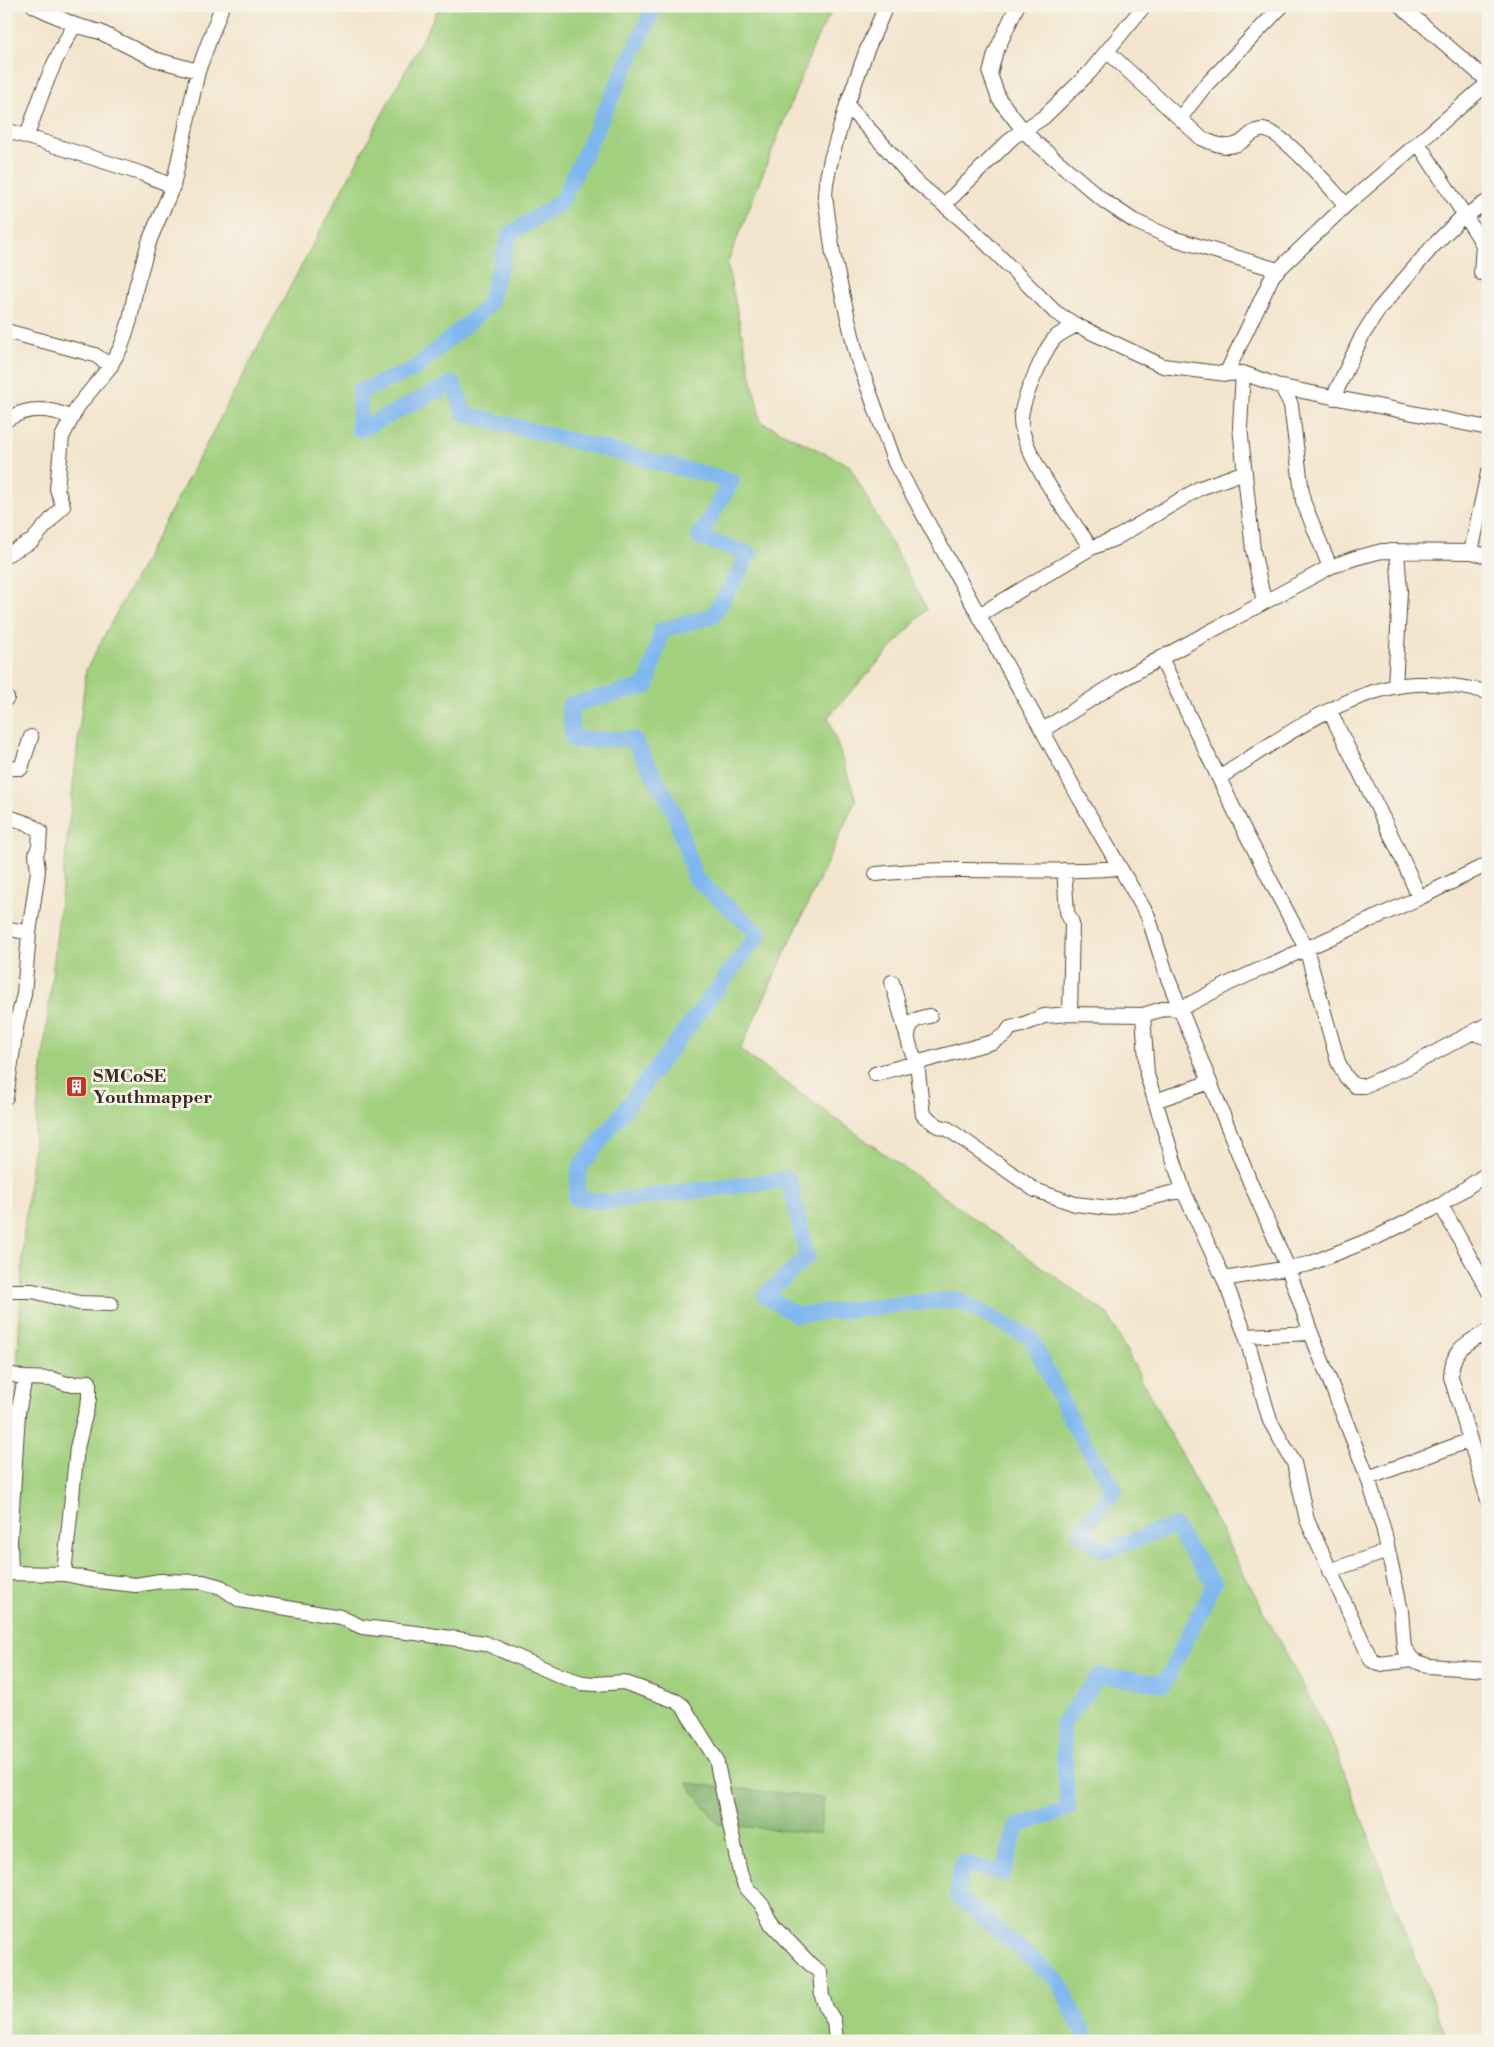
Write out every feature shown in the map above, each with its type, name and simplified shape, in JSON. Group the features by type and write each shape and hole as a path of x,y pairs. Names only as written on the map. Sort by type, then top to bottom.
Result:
{"street":[{"path":"34,6 75,24 100,32 154,59 198,71"},
{"path":"6,555 32,541 63,506 57,490 62,437 78,406 111,366 121,347 130,320 136,287 150,239 174,186 198,71 222,6"},
{"path":"886,6 866,52 847,105 831,159 825,196 833,254 857,357 895,463 1119,868 1148,916 1160,959 1250,1182 1288,1268 1368,1478 1388,1551 1401,1611 1404,1648 1413,1660"},
{"path":"1017,6 995,54 990,74 999,99 1023,130 1066,170 1104,201 1134,221 1172,238 1278,270"},
{"path":"945,204 1023,130 1056,106 1108,52 1144,6"},
{"path":"1181,117 1204,87 1282,6"},
{"path":"1226,374 1269,282 1278,270 1346,205 1488,82 1401,6"},
{"path":"27,136 41,95 63,43 75,24"},
{"path":"1108,52 1181,117 1201,138 1215,145 1228,147 1240,144 1253,132 1271,131 1308,163 1346,205"},
{"path":"847,105 912,179 945,204 970,227 1041,300 1055,312 1076,325 1163,366 1226,374 1243,373 1282,387 1488,428"},
{"path":"6,130 174,186"},
{"path":"1418,143 1483,245 1481,273"},
{"path":"1333,398 1362,336 1379,309 1433,246 1466,216 1488,201"},
{"path":"1076,325 1055,338 1042,358 1030,384 1021,418 1026,439 1041,472 1091,548"},
{"path":"6,331 95,355 111,366"},
{"path":"1243,373 1240,427 1253,550 1264,602"},
{"path":"1282,387 1291,405 1303,501 1330,567"},
{"path":"6,420 25,412 39,409 53,410 71,418"},
{"path":"979,615 1091,548 1116,538 1200,488 1245,472"},
{"path":"1471,552 1488,473"},
{"path":"1043,730 1118,682 1330,567 1382,551 1471,552 1488,556"},
{"path":"1395,687 1400,591 1397,552"},
{"path":"1161,658 1219,778 1306,948 1338,1062 1346,1077 1356,1086 1364,1086 1410,1066 1488,1024"},
{"path":"1219,778 1304,724 1359,697 1395,687 1415,684 1452,685 1488,692"},
{"path":"1330,711 1353,761 1406,864 1419,898"},
{"path":"6,768 21,768 31,737"},
{"path":"6,816 29,824 40,831 39,846 36,854 38,871 24,994 12,1021 6,1097"},
{"path":"874,1074 993,1042 1006,1034 1010,1028 1044,1016 1070,1014 1143,1015 1166,1008 1180,1009 1232,982 1419,898 1488,864"},
{"path":"876,874 909,870 1119,868"},
{"path":"1064,870 1067,912 1072,923 1073,950 1070,1014"},
{"path":"6,928 30,932"},
{"path":"892,982 911,1050 917,1063 923,1115 938,1126 948,1129 1035,1190 1075,1204 1110,1208 1183,1190"},
{"path":"1143,1015 1148,1075 1183,1190 1224,1279 1246,1336 1270,1421 1294,1463 1307,1520 1366,1651 1372,1661 1379,1664 1413,1660 1428,1666 1488,1670"},
{"path":"908,1036 909,1026 915,1020 930,1016"},
{"path":"1472,1033 1488,1038"},
{"path":"1155,1101 1210,1082"},
{"path":"1224,1279 1299,1267 1338,1254 1441,1205 1488,1173"},
{"path":"1441,1205 1488,1290"},
{"path":"6,1291 33,1291 79,1303 111,1304"},
{"path":"1488,1331 1458,1350 1451,1367 1453,1388 1488,1500"},
{"path":"1246,1336 1312,1333"},
{"path":"6,1373 25,1378 53,1379 67,1384 89,1382 89,1399 77,1448 64,1574"},
{"path":"25,1378 18,1413 9,1573 64,1574 99,1581 136,1585 160,1581 203,1582 221,1586 240,1600 340,1617 362,1627 476,1640 582,1683 623,1682 676,1700 683,1706 716,1759 740,1873 745,1886 764,1906 773,1924 811,1965 820,1972 822,1996 826,2008 834,2020 836,2041"},
{"path":"1368,1478 1470,1440"},
{"path":"1329,1571 1388,1551"}],"green space":[{"path":"440,6 835,6 818,35 727,264 761,422 849,465 927,609 828,717 856,800 740,1050 1107,1314 1331,1739 1448,2041 6,2041 6,1602 24,1230 86,670"},
{"path":"687,1783 824,1798 820,1834 718,1824"}],"waterway":[{"path":"655,6 562,201 510,234 488,306 413,370 360,391 359,430 453,383 465,414 732,481 699,537 750,554 713,616 662,630 647,686 569,705 573,740 633,739 674,811 695,878 759,934 579,1169 576,1198 606,1202 789,1179 807,1257 765,1296 797,1315 956,1299 1031,1338 1075,1428 1115,1490 1080,1533 1104,1551 1174,1526 1214,1584 1164,1684 1100,1676 1062,1724 1068,1809 1017,1826 1003,1874 962,1863 957,1896 1059,1982 1087,2041"}],"place":[{"name":"SMCoSE Youthmapper","path":"77,1086"}]}
